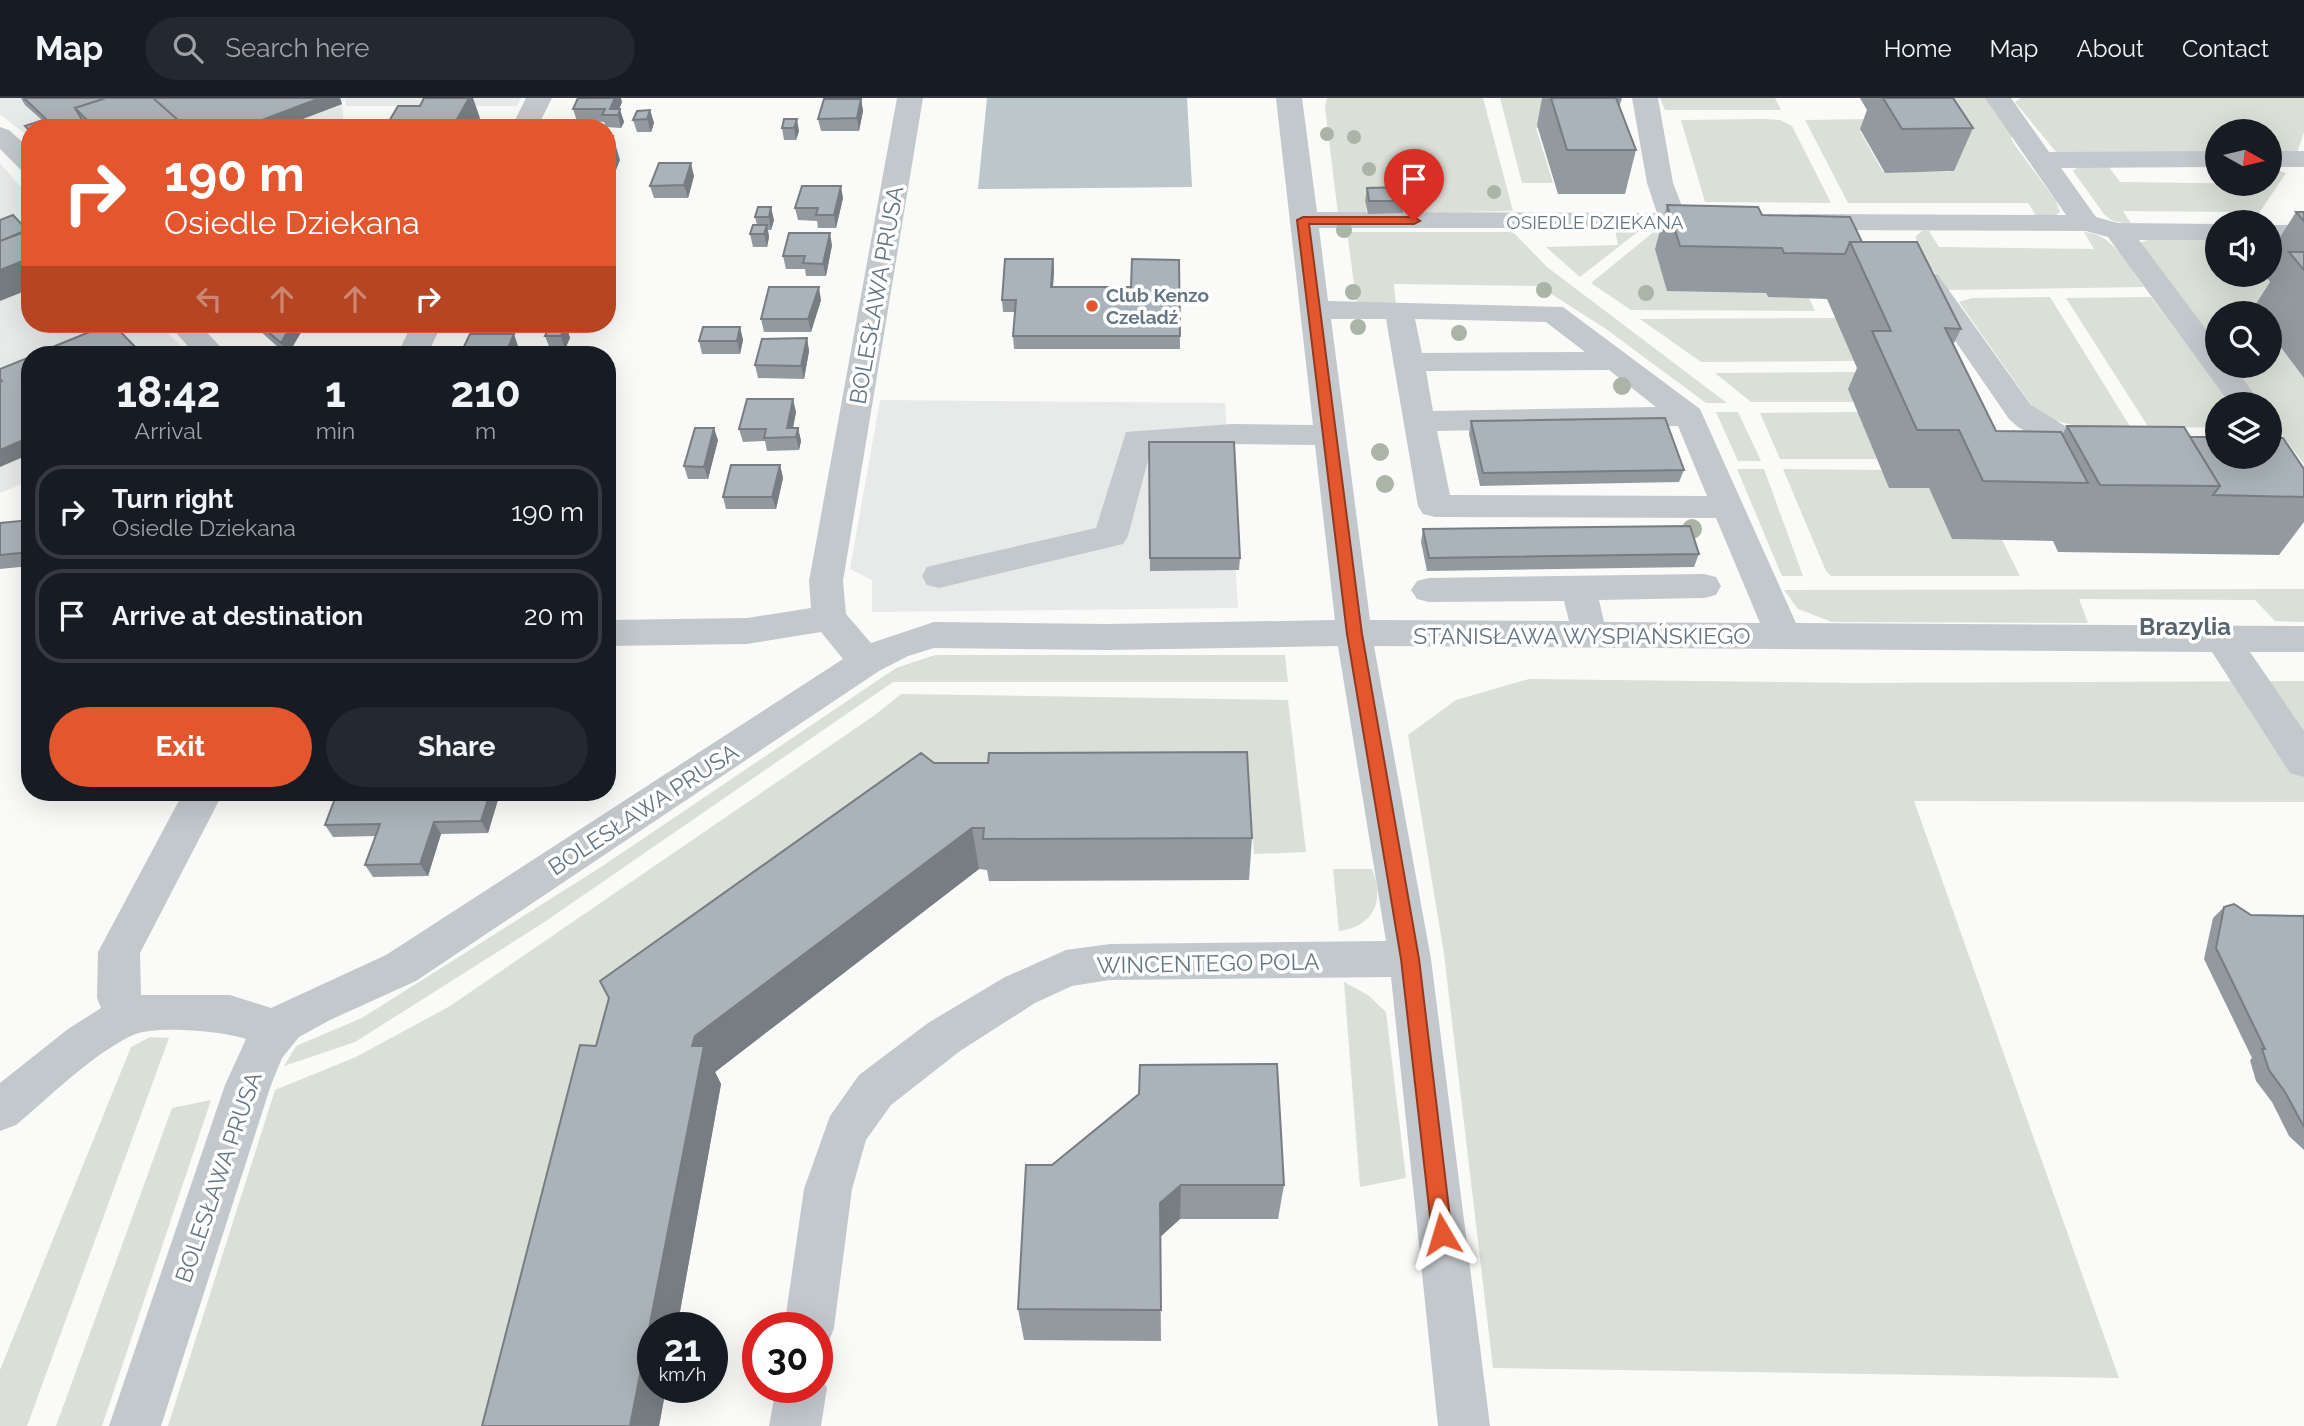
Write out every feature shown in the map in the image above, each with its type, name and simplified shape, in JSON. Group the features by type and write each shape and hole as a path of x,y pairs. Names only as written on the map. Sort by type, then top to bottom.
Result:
{"street":[{"path":"528,119 539,98"},
{"name":"BOLESŁAWA PRUSA","path":"829,617 826,581 910,98"},
{"path":"1289,98 1354,634 1410,959 1464,1426"},
{"path":"1645,98 1660,183 1674,222"},
{"path":"1998,98 2086,223"},
{"path":"0,135 21,155"},
{"path":"2041,160 2205,159"},
{"path":"2282,159 2304,159"},
{"name":"OSIEDLE DZIEKANA","path":"1303,220 1740,222"},
{"path":"1780,222 2086,223 2118,231 2205,232"},
{"path":"1887,223 2020,412 2037,428 2053,436 2072,439 2123,439"},
{"path":"2118,231 2237,392"},
{"path":"2282,233 2304,233"},
{"path":"1316,310 1553,313 1689,416 1784,637"},
{"path":"1399,310 1435,506 1728,507"},
{"path":"192,333 204,346"},
{"path":"1408,362 1616,361"},
{"path":"1419,421 1689,416"},
{"path":"939,576 1111,536 1137,439 1232,434 1331,435"},
{"path":"1429,590 1704,586"},
{"path":"1578,588 1590,635"},
{"path":"616,633 742,632 801,624 829,617 866,662"},
{"name":"STANISŁAWA WYSPIAŃSKIEGO","path":"866,662 897,646 934,635 1108,637 1354,634 2304,639"},
{"path":"2223,640 2304,762"},
{"name":"BOLESŁAWA PRUSA","path":"135,1426 248,1085 257,1062 276,1029 335,996 401,968 866,662"},
{"path":"126,1016 118,998 119,952 198,801"},
{"name":"WINCENTEGO POLA","path":"811,1312 828,1189 846,1131 874,1090 944,1037 1020,990 1066,968 1110,961 1410,959"},
{"path":"0,1110 84,1043 126,1016 158,1012 230,1014 276,1029"},
{"path":"795,1426 799,1403"}],"shaded area":[{"path":"0,98 521,98 517,106 346,106 345,100 299,119 21,119 21,131 0,114"},
{"path":"987,98 1187,98 1192,187 978,189"},
{"path":"1327,98 1483,98 1513,211 1403,213 1400,200 1365,200 1367,214 1338,214 1325,107"},
{"path":"1500,98 1543,98 1553,127 1536,128 1553,183 1522,183"},
{"path":"1660,98 1775,98 1781,110 1665,110"},
{"path":"1922,98 1988,98 2014,135 2011,138 2014,144 2056,201 2060,212 2055,216 2038,218 2028,203 1848,203 1805,120 1872,119 1879,130 1860,131 1883,172 1951,172"},
{"path":"2021,98 2304,98 2304,132 2297,153 2282,153 2282,119 2205,119 2205,153 2056,152 2015,102"},
{"path":"342,104 343,119 304,119"},
{"path":"1681,120 1780,120 1792,126 1831,203 1705,202"},
{"path":"0,163 21,188 21,333 168,333 181,346 21,346 21,485 0,493"},
{"path":"2108,166 2120,182 2205,183 2205,196 2271,196 2261,210 2123,211 2132,225 2111,220 2104,214 2073,171 2078,167"},
{"path":"1615,230 1640,230 1580,277 1546,247 1618,245"},
{"path":"1656,230 1667,230 1766,293 1768,297 1809,298 1815,311 1631,310 1591,283"},
{"path":"1922,231 1929,231 1939,247 2094,249 2084,232 2094,234 2112,244 2144,287 1947,290 1917,248 1916,236"},
{"path":"1347,232 1513,232 1547,267 1727,403 1706,403 1606,329 1539,286 1394,284 1396,305 1357,305"},
{"path":"2150,239 2205,239 2205,287 2273,287 2291,310 2282,310 2282,301 2205,301 2205,333 2140,243"},
{"path":"2050,297 2131,428 2069,424 2035,410 1959,302 1972,298"},
{"path":"2151,297 2205,369 2205,378 2212,378 2222,392 2205,392 2205,427 2149,428 2066,298"},
{"path":"1836,318 1854,361 1701,362 1640,319"},
{"path":"2282,349 2304,378 2304,464 2282,435 2282,392 2250,392 2239,378 2282,378"},
{"path":"1858,372 1853,402 1751,402 1715,373"},
{"path":"880,400 1225,403 1238,608 872,612 872,580 850,569"},
{"path":"1716,412 1738,412 1761,461 1738,461"},
{"path":"1858,412 1877,459 1780,459 1760,413"},
{"path":"1737,469 1764,469 1803,576 1782,576"},
{"path":"1783,469 1882,470 1929,488 1952,539 2002,540 2020,576 1831,576 1826,571"},
{"path":"2304,589 2304,622 2275,621 2255,600 2079,599 2088,623 1832,622 1798,609 1784,590"},
{"path":"935,655 1285,655 1288,682 893,682 543,923 355,1042 284,1066 296,1046 362,1018 604,865 896,668"},
{"path":"1529,679 1855,683 2304,681 2304,802 1914,801 2119,1378 1493,1368 1444,954 1408,735 1456,700"},
{"path":"901,694 1288,700 1306,852 1254,854 1249,788 991,790 612,1019 505,1426 168,1426 275,1090 356,1057 450,1006 875,715"},
{"path":"1333,869 1372,869 1377,891 1374,910 1368,918 1361,924 1339,931"},
{"path":"1344,982 1368,995 1386,1012 1406,1178 1360,1187"},
{"path":"150,1037 169,1038 27,1426 0,1426 0,1370 131,1047"},
{"path":"211,1100 102,1426 56,1426 172,1108"}],"building":[{"path":"24,98 106,98 75,108 81,119 46,119"},
{"path":"106,98 153,98 177,119 86,119 75,108"},
{"path":"153,98 320,98 265,119 177,119"},
{"path":"424,98 469,98 457,119 390,119 398,106 420,106"},
{"path":"578,98 615,98 610,109 620,109 618,115 602,115 605,109 573,109"},
{"path":"1551,98 1616,98 1636,150 1567,150"},
{"path":"1883,98 1953,98 1973,128 1902,129"},
{"path":"824,99 861,99 857,118 818,119"},
{"path":"650,110 647,119 633,120 637,111"},
{"path":"784,119 797,119 794,128 782,128"},
{"path":"659,163 691,163 684,185 650,186"},
{"path":"802,186 841,186 834,215 816,215 818,208 795,208"},
{"path":"1402,187 1404,201 1369,201 1367,188"},
{"path":"1667,205 1758,207 1762,215 1850,217 1862,242 1850,242 1845,254 1784,253 1782,248 1680,246"},
{"path":"758,207 771,207 769,217 755,217"},
{"path":"2296,212 2304,212 2304,221"},
{"path":"13,215 21,224 21,232 0,241 0,220"},
{"path":"753,225 767,225 764,234 750,234"},
{"path":"21,233 21,262 0,270 0,241"},
{"path":"789,233 830,233 823,264 803,263 805,256 783,256"},
{"path":"1850,242 1917,242 1961,329 1945,328 1996,431 2061,432 2088,483 1983,481 1959,430 1917,430 1872,331 1891,331"},
{"path":"2289,252 2304,252 2304,270"},
{"name":"Club Kenzo Czeladź","path":"1005,259 1053,259 1051,287 1131,287 1132,259 1179,260 1180,336 1013,336 1016,300 1002,300"},
{"path":"769,287 819,287 808,319 761,319"},
{"path":"703,327 740,327 737,341 699,341"},
{"path":"87,333 122,333 134,346 55,346"},
{"path":"269,333 287,333 281,343"},
{"path":"546,333 562,333 561,336 545,336"},
{"path":"470,334 514,334 509,346 464,346"},
{"path":"807,338 801,366 755,365 762,339"},
{"path":"21,361 21,441 0,450 2,381 0,369"},
{"path":"747,399 793,399 787,428 798,428 796,437 764,438 766,429 739,429"},
{"path":"1665,418 1684,470 1483,473 1471,421"},
{"path":"2067,426 2184,427 2205,461 2205,469 2210,469 2220,486 2100,485"},
{"path":"695,428 714,428 704,467 684,466"},
{"path":"2190,437 2205,437 2205,462"},
{"path":"2282,438 2304,469 2304,497 2213,495 2220,486 2210,469 2282,469"},
{"path":"1149,442 1234,442 1240,558 1150,558"},
{"path":"731,465 780,465 772,497 723,497"},
{"path":"21,521 21,553 0,555 0,523"},
{"path":"1690,526 1699,554 1429,558 1423,529"},
{"path":"1247,752 1252,838 983,839 984,828 972,828 695,1036 692,1046 704,1046 652,1312 637,1312 637,1390 630,1426 482,1426 580,1045 596,1046 609,998 600,981 921,753 934,763 988,763 989,753"},
{"path":"334,801 487,801 481,821 434,822 420,864 365,865 380,824 325,825"},
{"path":"2234,904 2251,915 2304,916 2304,1127 2285,1092 2269,1070 2262,1049 2265,1049 2216,948 2224,907"},
{"path":"1277,1064 1284,1185 1181,1185 1160,1203 1161,1310 1018,1309 1026,1165 1052,1165 1139,1094 1140,1065"}],"place":[{"name":"Club Kenzo Czeladź","path":"1092,306"}],"district":[{"name":"Brazylia","path":"2185,626"}],"route":[{"path":"1414,221 1303,220 1354,634 1410,959 1442,1234"}]}
